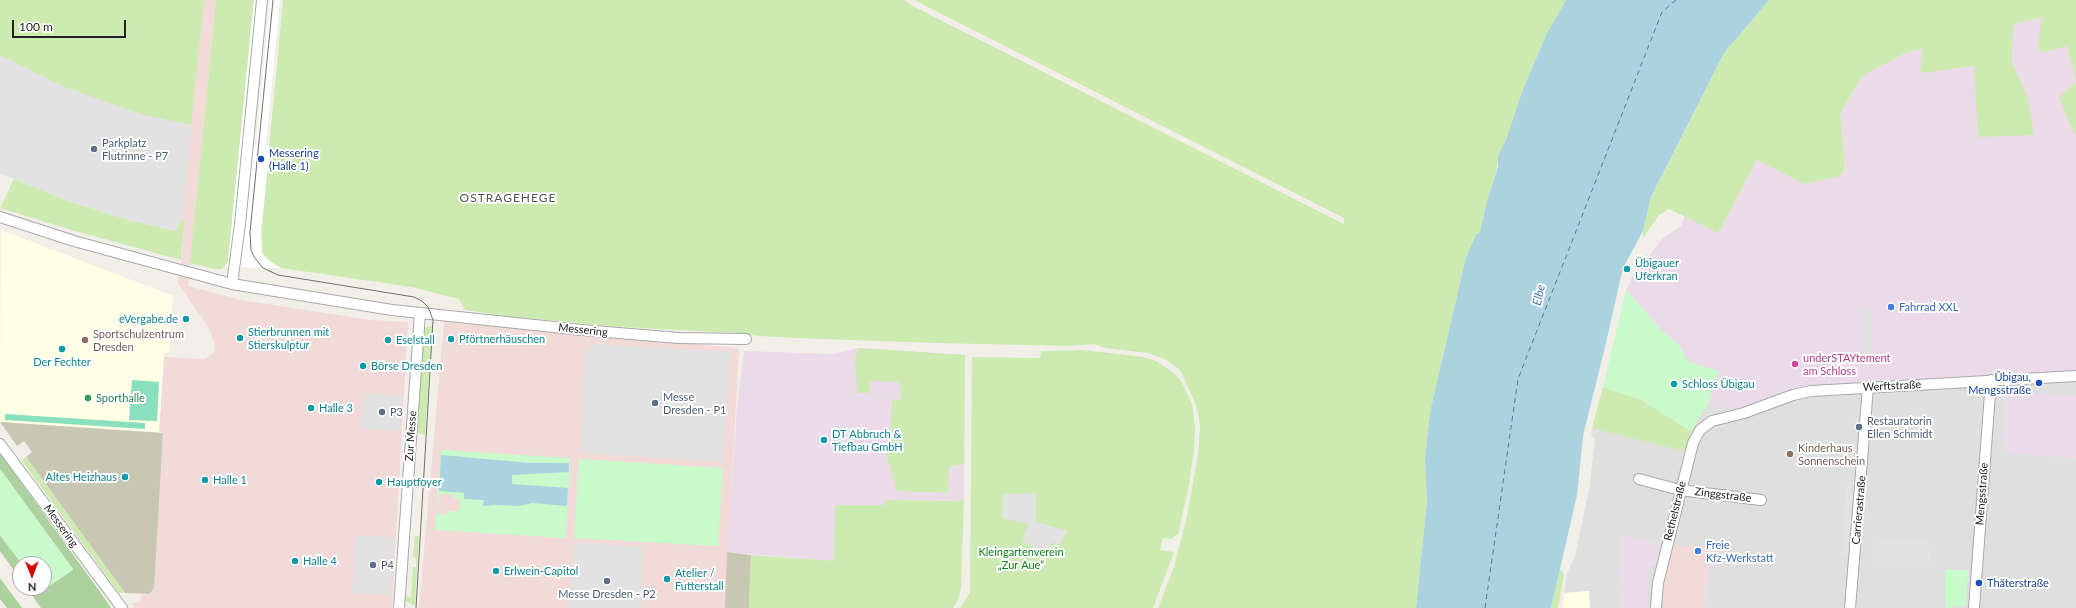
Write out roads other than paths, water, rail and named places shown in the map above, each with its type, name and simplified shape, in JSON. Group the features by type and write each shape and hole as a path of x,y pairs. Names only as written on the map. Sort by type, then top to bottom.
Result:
{"street":[{"path":"0,217 54,236 232,284 262,0"},
{"name":"Messering","path":"232,284 420,313 679,338 746,339"},
{"name":"Zur Messe","path":"399,608 420,313"},
{"name":"Werftstraße","path":"1712,421 1744,413 1793,395 1811,391 2076,376"},
{"name":"Mengsstraße","path":"1974,608 1991,380"},
{"name":"Carrierastraße","path":"1850,608 1868,387"},
{"name":"Rethelstraße","path":"1656,608 1658,583 1680,490 1693,443 1700,430 1712,421"},
{"name":"Messering","path":"0,444 122,608"},
{"name":"Zinggstraße","path":"1639,480 1680,490 1761,500"}],"water":[{"name":"Elbe","path":"1566,0 1769,0 1724,53 1651,197 1643,231 1623,268 1583,436 1577,495 1551,608 1416,608 1427,501 1425,459 1430,412 1466,257 1476,235 1480,232 1487,201 1498,167 1498,156 1506,140 1522,92 1546,35"},
{"path":"441,455 530,463 569,463 569,472 512,475 512,484 568,488 567,506 532,503 519,506 483,506 484,500 464,499 464,493 439,491"}],"tram line":[{"path":"273,0 250,232 251,250 254,257 263,268 278,275 414,297 422,301 428,307 433,320 416,608"}],"place":[{"name":"Parkplatz Flutrinne - P7","path":"94,149"},
{"name":"Messering (Halle 1)","path":"261,159"},
{"name":"Übigauer Uferkran","path":"1627,269"},
{"name":"Fahrrad XXL","path":"1891,307"},
{"name":"eVergabe.de","path":"186,319"},
{"name":"Stierbrunnen mit Stierskulptur","path":"240,338"},
{"name":"Pförtnerhäuschen","path":"451,339"},
{"name":"Sportschulzentrum Dresden","path":"85,340"},
{"name":"Eselstall","path":"388,340"},
{"name":"Der Fechter","path":"62,349"},
{"name":"underSTAYtement am Schloss","path":"1795,364"},
{"name":"Börse Dresden","path":"363,366"},
{"name":"Übigau, Mengsstraße","path":"2039,383"},
{"name":"Schloss Übigau","path":"1674,384"},
{"name":"Sporthalle","path":"88,398"},
{"name":"Messe Dresden - P1","path":"655,403"},
{"name":"Halle 3","path":"311,408"},
{"name":"P3","path":"382,412"},
{"name":"Restauratorin Ellen Schmidt","path":"1859,427"},
{"name":"DT Abbruch & Tiefbau GmbH","path":"824,440"},
{"name":"Kinderhaus Sonnenschein","path":"1790,454"},
{"name":"Altes Heizhaus","path":"125,477"},
{"name":"Halle 1","path":"205,480"},
{"name":"Hauptfoyer","path":"379,482"},
{"name":"Freie Kfz-Werkstatt","path":"1698,551"},
{"name":"Halle 4","path":"295,561"},
{"name":"P4","path":"373,565"},
{"name":"Erlwein-Capitol","path":"496,571"},
{"name":"Atelier / Futterstall","path":"667,579"},
{"name":"Messe Dresden - P2","path":"607,581"},
{"name":"Thäterstraße","path":"1979,583"}],"district":[{"name":"OSTRAGEHEGE","path":"508,198"}],"park label":[{"name":"Kleingartenverein „Zur Aue“","path":"1021,558"}]}
